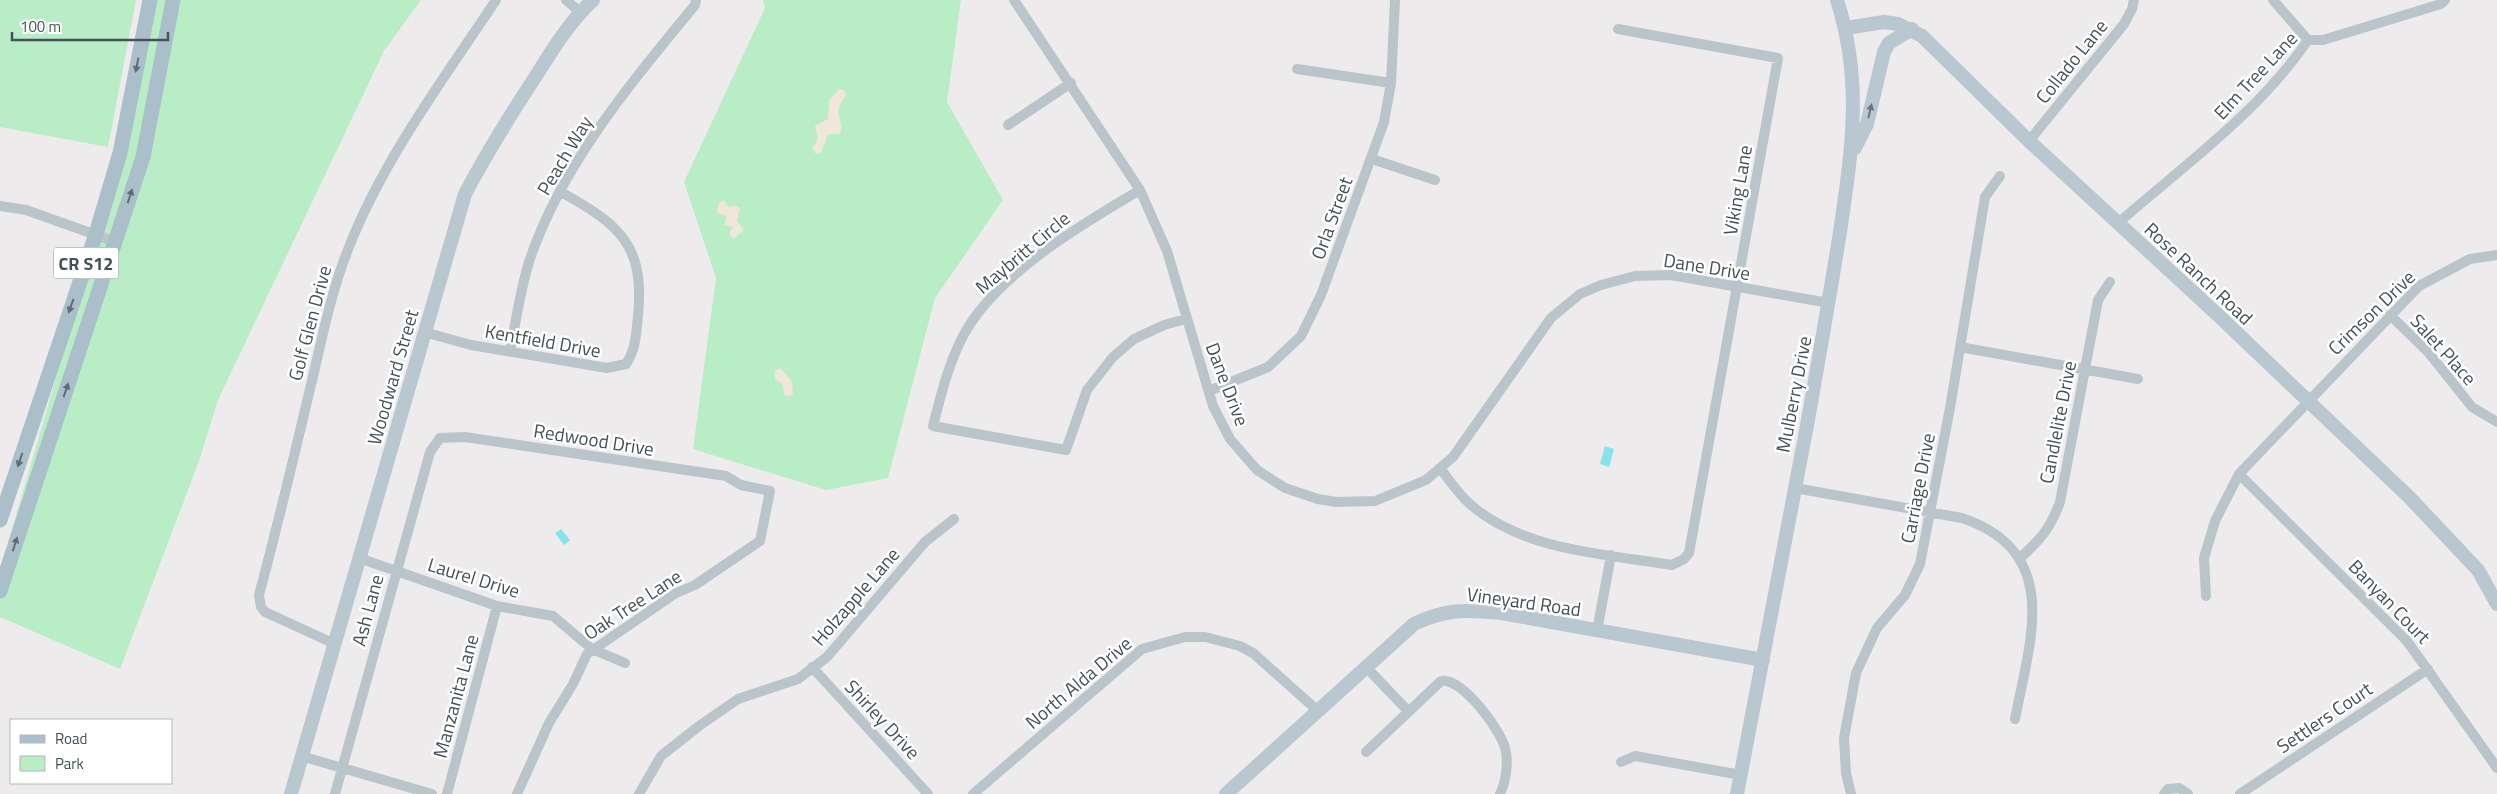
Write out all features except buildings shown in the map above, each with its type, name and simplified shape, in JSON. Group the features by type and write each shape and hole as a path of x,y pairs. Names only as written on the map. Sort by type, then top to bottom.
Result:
{"main road":[{"name":"CR S12","path":"0,520 96,234 120,153 150,0"},
{"name":"CR S12","path":"0,591 143,157 172,0"}],"street":[{"name":"Golf Glen Drive","path":"335,644 265,612 261,607 259,595 282,510 332,294 348,248 373,191 405,137 496,0"},
{"path":"566,0 580,12"},
{"name":"Woodward Street","path":"291,794 465,194 490,147 552,51 580,12 593,0"},
{"name":"Peach Way","path":"510,351 529,262 546,220 578,162 634,80 695,5 696,0"},
{"name":"Dane Drive","path":"1015,0 1140,190 1167,251 1213,406 1230,439 1257,470 1284,488 1318,499 1336,502 1375,501 1426,480 1453,457 1551,318 1580,294 1601,285 1635,276 1671,275 1829,303"},
{"name":"Mulberry Drive","path":"1738,794 1829,303 1851,156 1855,113 1853,73 1846,28 1837,0"},
{"name":"Collado Lane","path":"2029,141 2124,24 2132,10 2134,0"},
{"path":"2273,0 2308,40"},
{"name":"Elm Tree Lane","path":"2117,224 2178,170 2223,135 2296,56 2308,40 2323,40 2441,4 2445,0"},
{"name":"Orla Street","path":"1209,391 1268,367 1301,336 1321,295 1384,122 1391,83 1395,1"},
{"name":"Rose Ranch Road","path":"1846,28 1884,22 1912,29 1922,36 2029,141 2219,316 2408,497 2478,570 2497,604"},
{"name":"Viking Lane","path":"1440,468 1472,506 1508,530 1540,542 1672,565 1684,559 1688,553 1778,58 1618,29"},
{"path":"1851,156 1867,124 1884,52 1889,43 1912,29"},
{"path":"1297,69 1391,83"},
{"path":"1008,124 1071,83"},
{"path":"1372,159 1436,180"},
{"name":"Carriage Drive","path":"1851,794 1846,773 1844,738 1856,673 1877,628 1905,595 1920,564 1960,347 1985,197 2000,176"},
{"name":"Maybritt Circle","path":"1140,190 1068,233 1016,275 983,306 964,336 945,378 933,426 1066,450 1087,390 1113,357 1134,339 1164,325 1186,319"},
{"name":"Kentfield Drive","path":"424,332 471,345 608,368 626,364 634,352 641,289 634,255 623,235 593,210 561,192"},
{"path":"0,206 26,210 116,242"},
{"name":"Crimson Drive","path":"2206,596 2204,558 2215,520 2239,474 2307,400 2419,286 2453,266 2470,259 2497,255"},
{"name":"Candlelite Drive","path":"2020,558 2043,538 2052,524 2060,502 2098,300 2110,282"},
{"name":"Salet Place","path":"2390,315 2428,352 2472,407 2497,422"},
{"path":"1960,347 2138,379"},
{"name":"Redwood Drive","path":"440,438 465,437 726,476 741,485"},
{"name":"Ash Lane","path":"335,794 430,452 440,438"},
{"name":"Banyan Court","path":"2239,474 2407,641 2497,768"},
{"name":"Oak Tree Lane","path":"518,794 549,723 573,684 587,654 676,593 695,585 760,541 770,491 741,485"},
{"path":"1795,488 1962,518 1983,525 2002,538 2020,558 2032,589 2033,626 2015,719"},
{"name":"Holzapple Lane","path":"639,794 661,756 699,726 738,699 791,682 827,657 925,542 954,519"},
{"path":"1597,631 1611,555"},
{"name":"Laurel Drive","path":"359,558 497,606 553,616 592,649 625,663"},
{"name":"Manzanita Lane","path":"448,794 497,606"},
{"name":"Vineyard Road","path":"1226,794 1414,624 1434,614 1461,609 1501,614 1763,660"},
{"name":"North Alda Drive","path":"973,794 1142,649 1185,637 1205,637 1240,646 1253,653 1318,711"},
{"name":"Shirley Drive","path":"812,667 928,794"},
{"path":"1366,667 1408,711"},
{"name":"Settlers Court","path":"2240,794 2428,669"},
{"path":"1366,752 1441,681 1446,680 1456,684 1492,721 1506,750 1505,784 1500,794"},
{"path":"301,756 432,794"},
{"path":"1621,762 1635,756 1741,775"},
{"path":"2164,794 2168,789 2179,788 2188,794"}],"green space":[{"path":"0,0 136,0 108,147 0,127"},
{"path":"148,0 421,0 384,51 218,400 199,461 120,669 0,617 0,570 122,152"},
{"path":"763,0 961,0 947,102 1003,200 935,298 888,478 826,490 693,449 716,278 684,182 765,8"}],"sand":[{"path":"839,89 844,90 846,95 840,104 838,112 842,129 839,134 828,134 821,153 816,154 812,149 818,138 815,126 828,119 829,101"},
{"path":"724,200 729,208 735,205 740,208 737,221 744,230 733,239 729,234 733,227 724,225 727,216 719,214 717,210 719,203"},
{"path":"780,368 792,381 793,395 785,396 782,384 775,379 775,371"}],"water":[{"path":"1605,446 1614,449 1609,467 1600,464"},
{"path":"561,529 570,540 564,545 555,533"}]}
